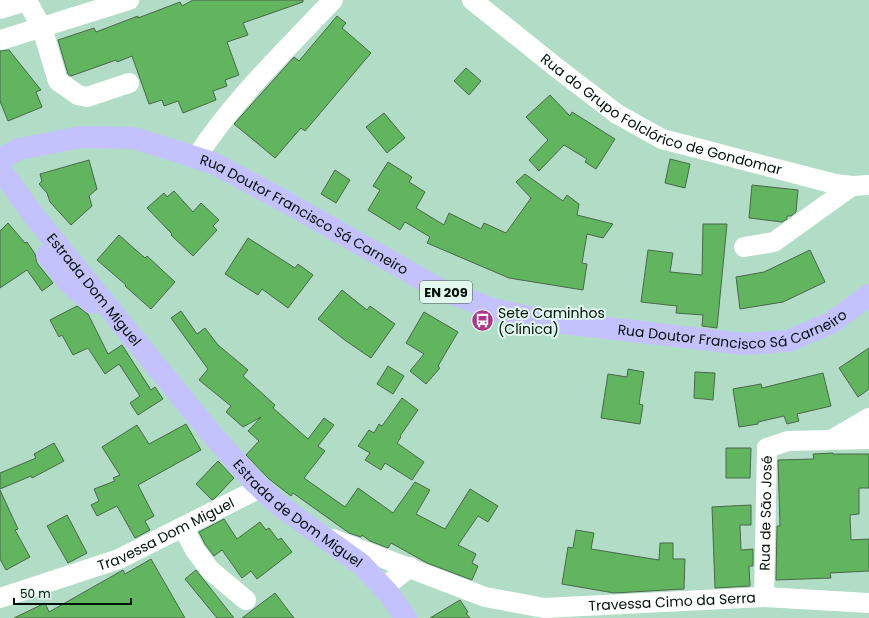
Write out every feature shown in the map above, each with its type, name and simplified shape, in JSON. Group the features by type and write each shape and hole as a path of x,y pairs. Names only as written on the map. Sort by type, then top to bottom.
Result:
{"main road":[{"name":"Rua Doutor Francisco Sá Carneiro","path":"3,157 19,149 81,137 134,138 219,166 439,289 493,309 547,321 744,344 788,341 831,323 869,295"},
{"name":"Estrada Dom Miguel","path":"3,157 31,212 191,407"},
{"path":"3,157 26,180 42,203 90,260 130,334"},
{"path":"0,191 19,219 68,282 130,334"},
{"name":"Estrada de Dom Miguel","path":"191,407 210,432 260,488 280,506 324,536 361,564 383,588 406,618"}],"street":[{"path":"3,34 42,28 129,0"},
{"path":"196,158 211,134 232,108 333,0"},
{"name":"Rua do Grupo Folclórico de Gondomar","path":"472,0 617,114 662,139 835,184 860,185"},
{"path":"0,9 27,1 42,28 58,81 78,95 87,97 129,83"},
{"path":"744,247 774,242 860,185"},
{"name":"Rua de São José","path":"832,440 869,418"},
{"name":"Rua de São José","path":"764,597 767,448 788,441 869,439"},
{"name":"Travessa Dom Miguel","path":"0,598 119,559 260,488"},
{"path":"183,527 195,550 210,570 246,600"},
{"name":"Travessa Cimo da Serra","path":"324,536 410,567 485,597 547,613 764,597 869,603"},
{"path":"383,588 410,567"}],"building":[{"path":"193,0 303,0 303,2 243,23 248,35 227,42 239,75 225,80 227,86 213,91 216,100 183,113 178,101 164,106 162,100 149,104 132,56 71,76 68,74 58,40 94,28 96,32 180,2 182,6"},
{"path":"337,16 346,23 342,28 371,53 305,131 301,128 275,158 234,124 294,57 299,61"},
{"path":"9,50 41,90 36,92 42,107 8,121 0,101 0,51"},
{"path":"466,68 481,81 469,95 454,81"},
{"path":"550,95 570,116 572,112 615,139 596,169 585,162 587,159 564,145 539,171 529,160 548,140 526,117"},
{"path":"384,113 405,138 387,153 366,127"},
{"path":"670,159 690,164 685,188 665,183"},
{"path":"89,160 97,189 89,196 92,206 71,225 50,202 47,193 39,184 42,181 40,174"},
{"path":"388,162 412,177 409,182 425,192 416,208 444,225 449,213 481,229 484,223 506,233 531,198 516,182 525,174 563,201 567,195 579,204 577,215 613,224 603,238 587,234 582,263 587,264 583,290 509,278 427,243 430,237 405,222 400,230 368,210 380,190 373,186"},
{"path":"335,170 350,180 336,203 321,194"},
{"path":"752,185 798,190 796,212 791,216 787,216 787,219 782,222 749,218"},
{"path":"174,191 193,212 201,203 219,220 213,226 217,230 193,256 171,235 172,234 147,208 164,193 167,197"},
{"path":"8,223 25,243 27,242 35,254 37,263 53,283 42,291 27,270 0,288 0,231"},
{"path":"703,224 727,224 717,328 702,326 703,315 676,313 677,306 641,302 648,250 673,253 670,272 702,275"},
{"path":"119,235 145,258 147,256 175,282 151,309 97,260"},
{"path":"248,238 295,268 298,264 313,275 288,308 262,289 258,295 225,274"},
{"path":"810,250 825,282 783,302 740,309 736,277 764,272"},
{"path":"342,290 367,310 370,306 395,324 371,358 318,319"},
{"path":"77,306 88,314 108,354 122,345 151,390 155,387 163,399 138,415 130,403 140,396 119,364 105,374 88,348 73,355 62,335 59,337 50,320"},
{"path":"181,311 197,334 205,328 218,345 248,370 243,376 275,405 273,408 308,439 324,418 334,425 318,446 325,451 304,478 345,507 358,488 393,513 415,482 430,490 416,514 445,529 470,489 498,506 488,522 478,516 458,545 476,554 472,563 478,566 472,580 427,563 391,543 388,548 370,541 362,535 361,537 349,533 293,493 291,496 269,479 246,455 259,441 248,431 261,417 243,427 226,412 231,406 199,380 208,369 171,318"},
{"path":"424,312 458,332 438,366 440,368 426,384 410,371 424,354 406,343"},
{"path":"869,348 869,389 858,397 839,368"},
{"path":"388,366 404,376 393,394 377,384"},
{"path":"628,369 644,372 639,404 643,405 640,424 601,418 608,374 627,377"},
{"path":"695,372 715,373 713,400 694,398"},
{"path":"823,373 831,406 797,414 799,421 787,424 784,416 758,422 758,424 739,427 733,389 761,384 762,388"},
{"path":"402,398 418,410 400,436 401,437 397,443 424,462 412,480 385,463 381,470 365,460 370,453 358,446 369,430 374,433 379,424 382,426"},
{"path":"186,424 201,450 138,485 154,516 145,521 150,530 135,538 117,506 97,516 91,505 99,501 94,489 115,481 113,478 120,475 102,447 137,425 149,444"},
{"path":"54,443 64,461 32,478 31,476 0,489 0,473 36,458 34,454"},
{"path":"726,448 751,448 750,478 726,478"},
{"path":"813,454 869,454 869,488 859,488 859,514 850,515 851,540 869,539 869,571 830,573 831,578 776,580 777,526 780,526 778,460 814,459"},
{"path":"218,461 234,478 212,500 196,484"},
{"path":"0,490 18,529 15,530 30,557 6,570 0,559"},
{"path":"751,505 751,525 740,525 741,550 753,549 753,566 749,566 750,586 715,588 712,507"},
{"path":"67,515 87,553 68,563 47,526"},
{"path":"224,519 237,539 260,522 266,530 269,528 278,540 281,538 292,552 257,579 251,571 242,578 222,550 214,556 205,544 199,532"},
{"path":"576,530 594,533 591,549 659,560 660,543 673,543 673,559 685,559 684,589 614,593 562,584 568,547 573,548"},
{"path":"151,559 185,618 14,618 45,603 49,612 123,570 125,574"},
{"path":"196,570 234,618 217,618 185,579"},
{"path":"275,593 294,618 242,618"},
{"path":"460,600 470,618 430,618"}],"place":[{"name":"Sete Caminhos (Clínica)","path":"482,321"}]}
